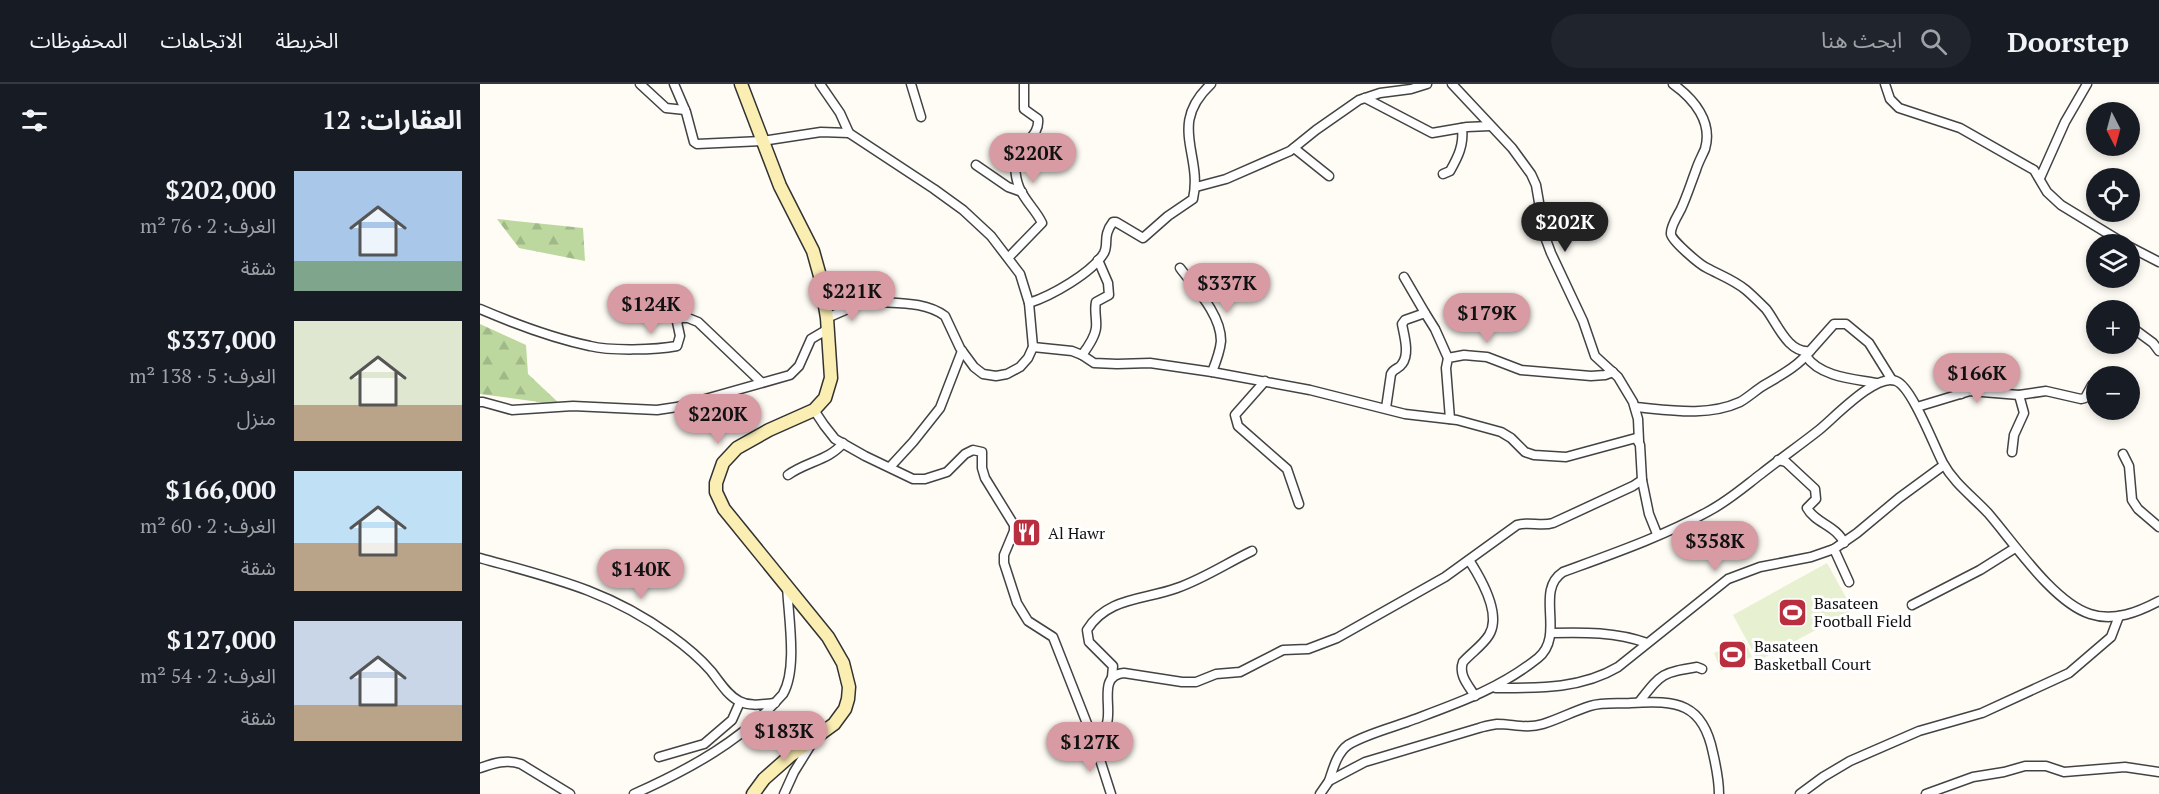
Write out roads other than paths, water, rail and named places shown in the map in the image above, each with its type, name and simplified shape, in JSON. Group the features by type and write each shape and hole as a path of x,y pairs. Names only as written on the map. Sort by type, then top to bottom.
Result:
{"main road":[{"path":"741,84 780,186 813,251 827,323 831,378 825,398 814,410 769,430 737,448 723,463 716,483 716,492 724,509 836,650 843,663 849,687 845,709 834,724 790,756 764,779 753,794"}],"street":[{"path":"640,84 666,108 685,110"},
{"path":"675,84 692,137 697,144 762,141 821,132 849,133 963,210 991,236 1020,274 1029,303 1033,347 1028,358 1020,367 1007,374 996,376 983,374 974,368 962,351 942,314 896,302 866,301 822,288"},
{"path":"820,84 840,113 849,133"},
{"path":"911,84 921,117"},
{"path":"1009,257 1042,223 1022,192 1018,181 1016,162 1022,147 1035,134 1038,124 1038,119 1024,109 1024,84"},
{"path":"1029,303 1059,290 1083,274 1098,260 1105,250 1105,238 1113,222 1143,238 1168,216 1189,204 1196,187 1187,129 1197,101 1211,84"},
{"path":"1196,187 1226,179 1294,148 1316,130 1365,98 1427,84"},
{"path":"1452,84 1512,148 1531,174 1536,185 1545,237 1551,254 1583,321 1596,356 1625,387 1635,407 1642,460 1642,480 1649,514 1657,534"},
{"path":"1673,84 1696,105 1706,123 1707,138 1684,204 1671,231 1672,237 1701,265 1744,288 1765,308 1786,339 1793,346 1808,354 1811,364 1830,373 1876,383"},
{"path":"1885,84 1890,99 1899,108 1960,129 2034,170 2047,192 2061,205 2109,234"},
{"path":"2040,178 2065,122 2087,84"},
{"path":"1365,98 1432,133 1490,126"},
{"path":"1443,174 1450,171 1457,159 1463,142 1462,128"},
{"path":"1294,148 1329,176"},
{"path":"976,165 1008,187 1022,192"},
{"path":"2140,252 2159,262"},
{"path":"1082,355 1094,336 1096,302 1109,295 1108,283 1098,260"},
{"path":"1180,268 1213,316 1219,329 1220,347 1212,372"},
{"path":"1404,277 1435,329 1448,358 1446,368 1450,418"},
{"path":"480,402 512,410 573,406 657,410 677,407 794,373 811,339 827,323 866,301"},
{"path":"480,309 592,347 663,348 677,346 680,336 677,322 680,318 688,318 698,322 761,382"},
{"path":"1386,408 1391,374 1404,360 1405,339 1402,324 1405,320 1425,313"},
{"path":"1635,407 1708,411 1741,401 1794,368 1833,324 1846,324 1869,343 1892,380"},
{"path":"2140,333 2159,351"},
{"path":"1033,347 1072,351 1094,363 1150,363 1212,372 1265,381 1405,414 1450,418 1501,432 1525,452 1545,456 1566,456 1630,438 1636,438 1639,441"},
{"path":"890,467 940,408 962,351"},
{"path":"1448,358 1455,356 1487,357 1521,370 1591,376 1612,372"},
{"path":"1944,366 1961,394"},
{"path":"1320,794 1329,781 1337,758 1347,746 1493,688 1546,651 1551,633 1551,583 1555,577 1710,510 1731,497 1876,383 1886,380 1902,384 1917,407 1944,465 1953,478 1986,512 2048,585 2076,608 2102,617 2119,616 2139,611 2159,601"},
{"path":"1265,381 1235,415 1238,426 1287,469 1299,504"},
{"path":"1917,407 1979,391 2019,395 2046,391 2081,399 2086,396"},
{"path":"2012,452 2014,435 2024,413 2019,395"},
{"path":"814,410 835,439 913,479 925,479 947,472 965,454 973,450 982,452 982,468 985,478 1014,525 1004,563 1017,603 1028,621 1053,637 1095,744 1111,794"},
{"path":"788,475 838,449 843,444"},
{"path":"2123,454 2130,472 2132,500 2138,509 2159,527"},
{"path":"1779,460 1786,462 1815,489 1816,499 1807,508 1810,514 1828,525 1842,538 1844,543"},
{"path":"1493,688 1563,685 1584,682 1607,673 1618,667 1728,579 1760,567 1811,557 1834,549 1944,465"},
{"path":"1112,676 1124,673 1190,682 1216,674 1240,672 1283,650 1308,649 1337,638 1417,594 1517,525 1541,526 1553,523 1642,480"},
{"path":"1912,605 1980,570 2015,548"},
{"path":"1834,549 1849,582"},
{"path":"1095,744 1105,730 1108,721 1107,687 1113,666 1089,642 1087,630 1100,613 1115,604 1177,588 1252,550"},
{"path":"480,558 580,586 626,607 656,625 692,652 740,702 775,703"},
{"path":"1469,560 1487,592 1493,620 1490,634 1461,667 1464,678 1475,696"},
{"path":"634,794 695,764 730,742 754,723 783,694 790,676 786,585"},
{"path":"1800,794 1831,772 1859,757 1919,731 1982,713 2069,673 2111,637 2119,616"},
{"path":"1551,633 1609,634 1647,644"},
{"path":"1639,702 1654,682 1665,673 1697,667 1702,669"},
{"path":"658,757 704,744 732,720 740,702"},
{"path":"1329,781 1365,762 1479,728 1496,724 1528,727 1543,724 1592,705 1659,702 1680,705 1700,719 1711,742 1719,794"},
{"path":"784,794 812,742"},
{"path":"480,768 504,761 513,761 570,794"},
{"path":"1926,794 1973,777 2025,766 2046,766 2064,772 2125,767 2159,772"}],"place":[{"name":"Al Hawr","path":"1027,533"},
{"name":"Basateen Football Field","path":"1793,612"},
{"name":"Basateen Basketball Court","path":"1733,655"}]}
